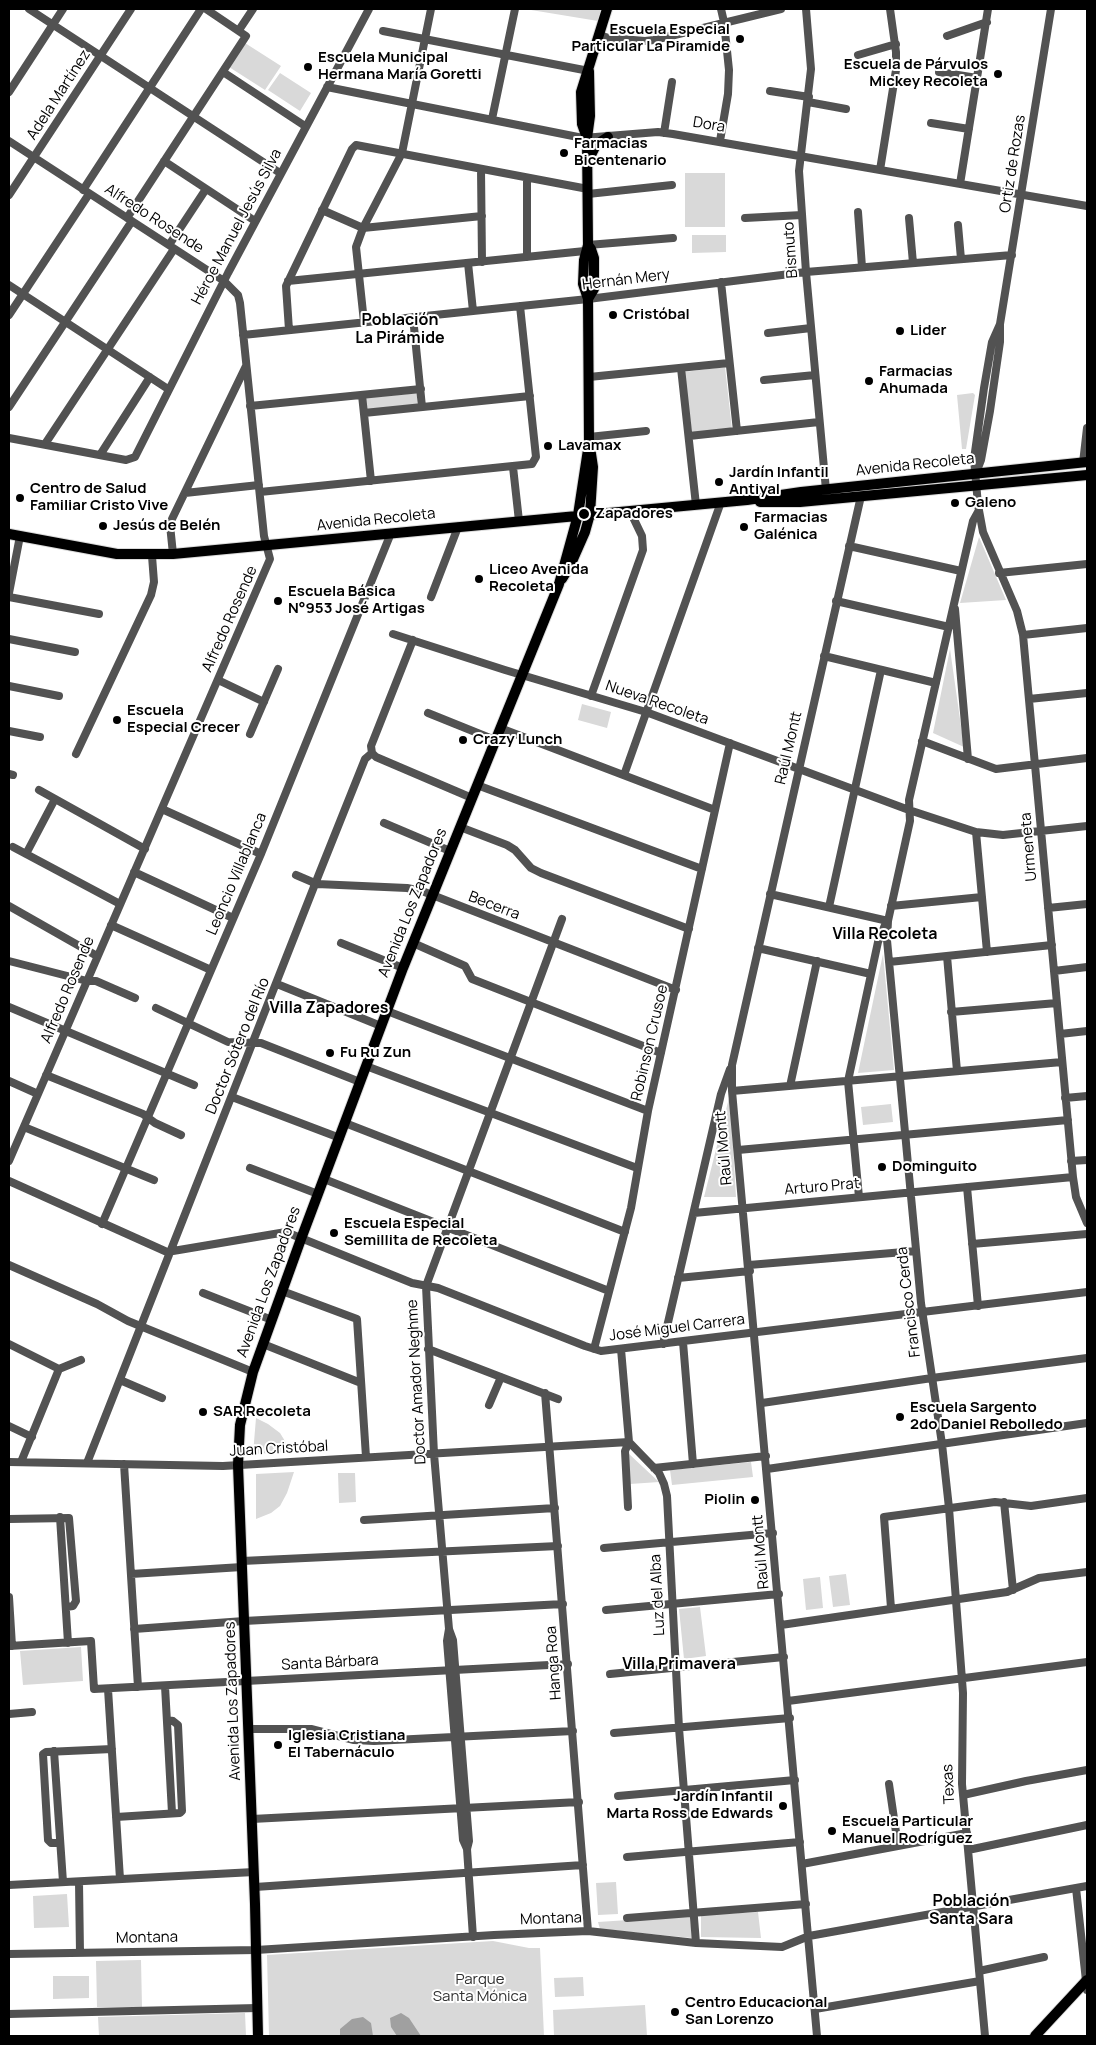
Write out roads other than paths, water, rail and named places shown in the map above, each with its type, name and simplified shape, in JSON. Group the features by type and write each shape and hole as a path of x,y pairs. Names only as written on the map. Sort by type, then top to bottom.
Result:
{"main road":[{"name":"Avenida Los Zapadores","path":"258,2036 255,1887 238,1465 240,1425 253,1372 301,1239 386,1011 559,584 578,515 589,440 588,299 583,284 587,248 588,165 587,138 582,124 581,105 583,83 589,71 607,9"},
{"path":"588,165 589,158 596,145 608,137"},
{"name":"Avenida Los Zapadores","path":"559,584 568,571 590,514 593,467 589,440"},
{"path":"1071,476 1079,471 1085,462"},
{"name":"Avenida Recoleta","path":"9,534 117,554 152,556 747,500 1085,462"},
{"name":"Avenida Recoleta","path":"747,500 789,503 1087,475"},
{"path":"581,495 582,507 590,514"},
{"path":"578,515 583,523 582,538"},
{"path":"1035,2036 1087,1984"}],"street":[{"path":"29,9 280,173"},
{"path":"9,92 64,9"},
{"name":"Adela Martínez","path":"9,195 132,9"},
{"path":"9,315 201,9"},
{"path":"206,9 243,33"},
{"path":"9,407 65,322 164,161 223,72 253,9"},
{"name":"Héroe Manuel Jesús Silva","path":"100,455 126,460 132,459 137,455 168,389 255,221 369,9"},
{"path":"364,322 356,247 363,228 402,153 431,9"},
{"path":"492,119 515,9"},
{"path":"720,141 728,94 729,70 721,9"},
{"path":"599,35 609,38 645,41 781,9"},
{"name":"Bismuto","path":"806,9 811,54 808,100 800,155 802,215 826,490"},
{"path":"880,170 895,76 896,44 890,9"},
{"path":"960,184 988,9"},
{"name":"Ortiz de Rozas","path":"976,474 981,460 990,410 1000,342 1000,324 1051,9"},
{"path":"946,36 987,22"},
{"path":"383,31 589,71"},
{"path":"858,55 896,44"},
{"path":"223,72 305,126"},
{"path":"938,72 977,78"},
{"path":"664,133 672,82"},
{"name":"Dora","path":"327,87 587,138 664,133 720,141 1087,206"},
{"path":"770,90 846,109"},
{"path":"931,123 969,129"},
{"name":"Alfredo Rosende","path":"9,141 224,281 234,290 239,299 259,488 267,546 270,555 269,565 9,1161"},
{"path":"289,330 285,293 288,281 352,149 356,145 527,178 588,192 672,185"},
{"path":"164,161 255,221"},
{"path":"481,169 482,262"},
{"path":"527,178 527,257"},
{"path":"45,444 108,350 206,188"},
{"path":"322,210 363,228 482,216"},
{"path":"858,212 862,267"},
{"path":"745,218 802,215"},
{"path":"909,218 913,263"},
{"path":"958,225 961,259"},
{"path":"288,281 527,257 673,238"},
{"name":"Hernán Mery","path":"243,335 588,299 806,272 1012,255"},
{"path":"468,263 473,311"},
{"path":"721,282 736,431"},
{"path":"9,285 168,389"},
{"path":"185,493 371,481 513,467 534,463 536,457 520,306"},
{"path":"413,317 422,407"},
{"path":"768,333 811,328"},
{"path":"589,378 729,363"},
{"path":"173,554 171,522 246,366"},
{"path":"682,368 696,505"},
{"path":"764,380 815,375"},
{"path":"9,438 100,455 150,377"},
{"path":"250,406 421,389"},
{"path":"362,395 371,481"},
{"path":"364,413 530,396"},
{"path":"689,436 819,422"},
{"path":"1085,462 1087,428"},
{"path":"589,440 646,432"},
{"path":"513,467 519,521"},
{"name":"Urmeneta","path":"976,474 978,512 983,532 999,573 1017,611 1023,635 1071,1161 1076,1197 1087,1223"},
{"name":"Raúl Montt","path":"663,1344 721,1094 732,1065 861,496"},
{"path":"624,775 722,502"},
{"path":"591,696 643,553 642,536 630,511"},
{"name":"Francisco Cerda","path":"962,1678 949,1508 942,1444 922,1312 887,940 888,921 910,820 909,800 961,571 973,521 978,512"},
{"path":"431,597 458,527"},
{"name":"Leoncio Villablanca","path":"102,1224 261,854 391,533"},
{"path":"9,593 20,536"},
{"path":"849,546 961,571"},
{"path":"76,754 152,595 154,582 152,556"},
{"path":"999,573 1087,564"},
{"path":"9,597 98,614"},
{"path":"836,601 949,627"},
{"name":"Francisco Cerda","path":"955,601 968,758"},
{"path":"1023,635 1087,628"},
{"name":"Nueva Recoleta","path":"393,634 646,712 909,810 976,832 1003,835 1087,826"},
{"path":"9,639 75,652"},
{"name":"Doctor Sótero del Río","path":"88,1463 366,759 372,753 371,746 413,640"},
{"path":"824,656 936,683"},
{"path":"250,734 278,669"},
{"path":"829,907 882,670"},
{"path":"218,680 264,702"},
{"path":"9,686 58,696"},
{"path":"1029,699 1087,693"},
{"path":"428,713 495,740"},
{"path":"500,728 715,810"},
{"path":"9,731 40,737"},
{"path":"922,741 996,769 1087,758"},
{"name":"Robinson Crusoe","path":"594,1349 625,1232 648,1111 730,743"},
{"path":"372,753 376,757 472,798"},
{"path":"477,785 702,869"},
{"path":"39,790 144,849"},
{"path":"26,854 55,799"},
{"path":"162,809 261,854"},
{"path":"384,823 450,851"},
{"path":"460,827 511,847 536,871 689,928"},
{"path":"976,832 987,952"},
{"path":"13,847 120,904"},
{"path":"134,872 233,918"},
{"name":"Becerra","path":"296,875 317,884 407,888 422,892 676,990"},
{"path":"770,894 888,921"},
{"path":"891,906 982,897"},
{"path":"1048,908 1087,904"},
{"path":"9,906 97,956"},
{"name":"Doctor Amador Neghme","path":"473,1937 467,1849 469,1840 463,1808 452,1671 447,1638 449,1628 448,1610 434,1454 426,1286 562,919"},
{"name":"Francisco Cerda","path":"859,1197 848,1080 878,942 888,921"},
{"path":"111,925 211,970"},
{"path":"341,943 403,968"},
{"path":"413,944 465,966 472,979 661,1053"},
{"path":"889,962 1052,946"},
{"path":"758,948 871,974"},
{"path":"946,956 957,1071"},
{"path":"9,961 96,982 134,998"},
{"path":"790,1086 817,962"},
{"path":"1054,971 1087,968"},
{"path":"277,984 381,1026"},
{"path":"951,1012 1057,1003"},
{"path":"9,1007 194,1085"},
{"path":"156,1008 228,1042 254,1042 360,1082"},
{"path":"386,1011 648,1111"},
{"path":"1060,1034 1087,1031"},
{"path":"732,1091 1062,1062"},
{"name":"Raúl Montt","path":"732,1065 732,1091 762,1403 817,2036"},
{"path":"366,1066 637,1168"},
{"path":"46,1074 181,1134"},
{"path":"9,1081 38,1094"},
{"path":"1066,1098 1087,1096"},
{"path":"232,1097 340,1138"},
{"path":"738,1150 1068,1120"},
{"path":"345,1123 625,1232"},
{"path":"24,1127 154,1180"},
{"path":"1071,1161 1087,1160"},
{"path":"250,1168 318,1194"},
{"name":"Arturo Prat","path":"694,1213 1073,1177"},
{"path":"324,1179 609,1291"},
{"path":"9,1181 164,1252 172,1253"},
{"path":"967,1187 978,1306"},
{"name":"José Miguel Carrera","path":"172,1253 281,1232 288,1233 412,1283 438,1288 594,1349 621,1349 683,1342 1087,1292"},
{"path":"972,1244 1087,1234"},
{"path":"678,1278 749,1268 916,1250"},
{"path":"9,1265 97,1304 142,1327 253,1372"},
{"path":"282,1291 357,1319 366,1458"},
{"path":"203,1293 272,1320"},
{"path":"683,1342 693,1464"},
{"path":"9,1344 59,1369 81,1360"},
{"path":"263,1344 361,1383"},
{"path":"428,1349 558,1398"},
{"path":"621,1349 629,1442 625,1451 628,1507"},
{"path":"762,1403 1087,1358"},
{"path":"21,1462 59,1374 59,1369"},
{"path":"490,1405 501,1377"},
{"path":"120,1380 162,1398"},
{"name":"Hanga Roa","path":"545,1394 588,1931"},
{"path":"767,1469 1087,1424"},
{"path":"9,1426 32,1437"},
{"name":"Juan Cristóbal","path":"9,1462 238,1465 629,1442"},
{"name":"Luz del Alba","path":"629,1442 654,1468 662,1479 666,1490 679,1728 696,1943"},
{"path":"654,1468 766,1456"},
{"path":"124,1464 138,1687"},
{"path":"891,1608 884,1517 1004,1502 1031,1506 1087,1498"},
{"path":"1004,1502 1013,1590"},
{"path":"364,1520 555,1508"},
{"path":"9,1597 10,1646 68,1643 60,1517"},
{"path":"9,1519 69,1518 76,1601 73,1606 66,1607"},
{"path":"604,1548 773,1533"},
{"path":"131,1574 242,1564 443,1551 558,1546"},
{"path":"781,1625 1013,1590 1039,1578 1087,1572"},
{"path":"606,1610 779,1594"},
{"path":"134,1629 244,1621 563,1604"},
{"name":"Santa Bárbara","path":"68,1643 91,1641 94,1690 568,1664"},
{"path":"610,1674 784,1657"},
{"path":"788,1701 1087,1662"},
{"name":"Texas","path":"962,1678 961,1768 985,2036"},
{"path":"116,1817 180,1813 182,1810 178,1727 175,1722 167,1720 165,1686"},
{"path":"108,1689 120,1880"},
{"path":"9,1714 32,1712"},
{"path":"614,1734 790,1718"},
{"path":"249,1729 311,1729 364,1741 573,1731"},
{"path":"60,1843 52,1844 49,1842 43,1754 45,1752 112,1749"},
{"path":"54,1752 63,1882"},
{"path":"963,1795 1087,1770"},
{"path":"618,1796 795,1780"},
{"path":"889,1784 898,1846"},
{"path":"252,1819 578,1802"},
{"path":"968,1850 1087,1825"},
{"path":"802,1864 967,1833"},
{"path":"627,1857 800,1842"},
{"path":"255,1887 583,1865"},
{"path":"9,1885 254,1872"},
{"path":"79,1882 80,1953"},
{"name":"Montana","path":"9,1954 256,1950 588,1931 696,1943 782,1947 809,1936 1087,1886"},
{"path":"1076,1888 1087,1984"},
{"path":"627,1918 806,1904"},
{"path":"979,1971 1044,1957"},
{"path":"815,2009 980,1980"},
{"path":"9,2014 257,2008"}],"place":[{"name":"Escuela Especial Particular La Piramide","path":"740,39"},
{"name":"Escuela Municipal Hermana María Goretti","path":"308,67"},
{"name":"Escuela de Párvulos Mickey Recoleta","path":"998,74"},
{"name":"Farmacias Bicentenario","path":"564,153"},
{"name":"Cristóbal","path":"613,315"},
{"name":"Lider","path":"900,331"},
{"name":"Farmacias Ahumada","path":"869,381"},
{"name":"Lavamax","path":"548,446"},
{"name":"Jardín Infantil Antiyal","path":"719,482"},
{"name":"Centro de Salud Familiar Cristo Vive","path":"20,498"},
{"name":"Galeno","path":"955,503"},
{"name":"Zapadores","path":"584,514"},
{"name":"Jesús de Belén","path":"103,526"},
{"name":"Farmacias Galénica","path":"744,527"},
{"name":"Liceo Avenida Recoleta","path":"479,579"},
{"name":"Escuela Básica N°953 José Artigas","path":"278,601"},
{"name":"Escuela Especial Crecer","path":"117,720"},
{"name":"Crazy Lunch","path":"463,740"},
{"name":"Fu Ru Zun","path":"330,1053"},
{"name":"Dominguito","path":"882,1167"},
{"name":"Escuela Especial Semillita de Recoleta","path":"334,1233"},
{"name":"SAR Recoleta","path":"203,1412"},
{"name":"Escuela Sargento 2do Daniel Rebolledo","path":"900,1417"},
{"name":"Piolin","path":"755,1500"},
{"name":"Iglesia Cristiana El Tabernáculo","path":"278,1745"},
{"name":"Jardín Infantil Marta Ross de Edwards","path":"783,1806"},
{"name":"Escuela Particular Manuel Rodríguez","path":"832,1831"},
{"name":"Centro Educacional San Lorenzo","path":"675,2012"}],"district":[{"name":"Población La Pirámide","path":"400,330"},
{"name":"Villa Recoleta","path":"885,935"},
{"name":"Villa Zapadores","path":"329,1009"},
{"name":"Villa Primavera","path":"679,1665"},
{"name":"Población Santa Sara","path":"971,1911"}],"park label":[{"name":"Parque Santa Mónica","path":"480,1988"}]}
